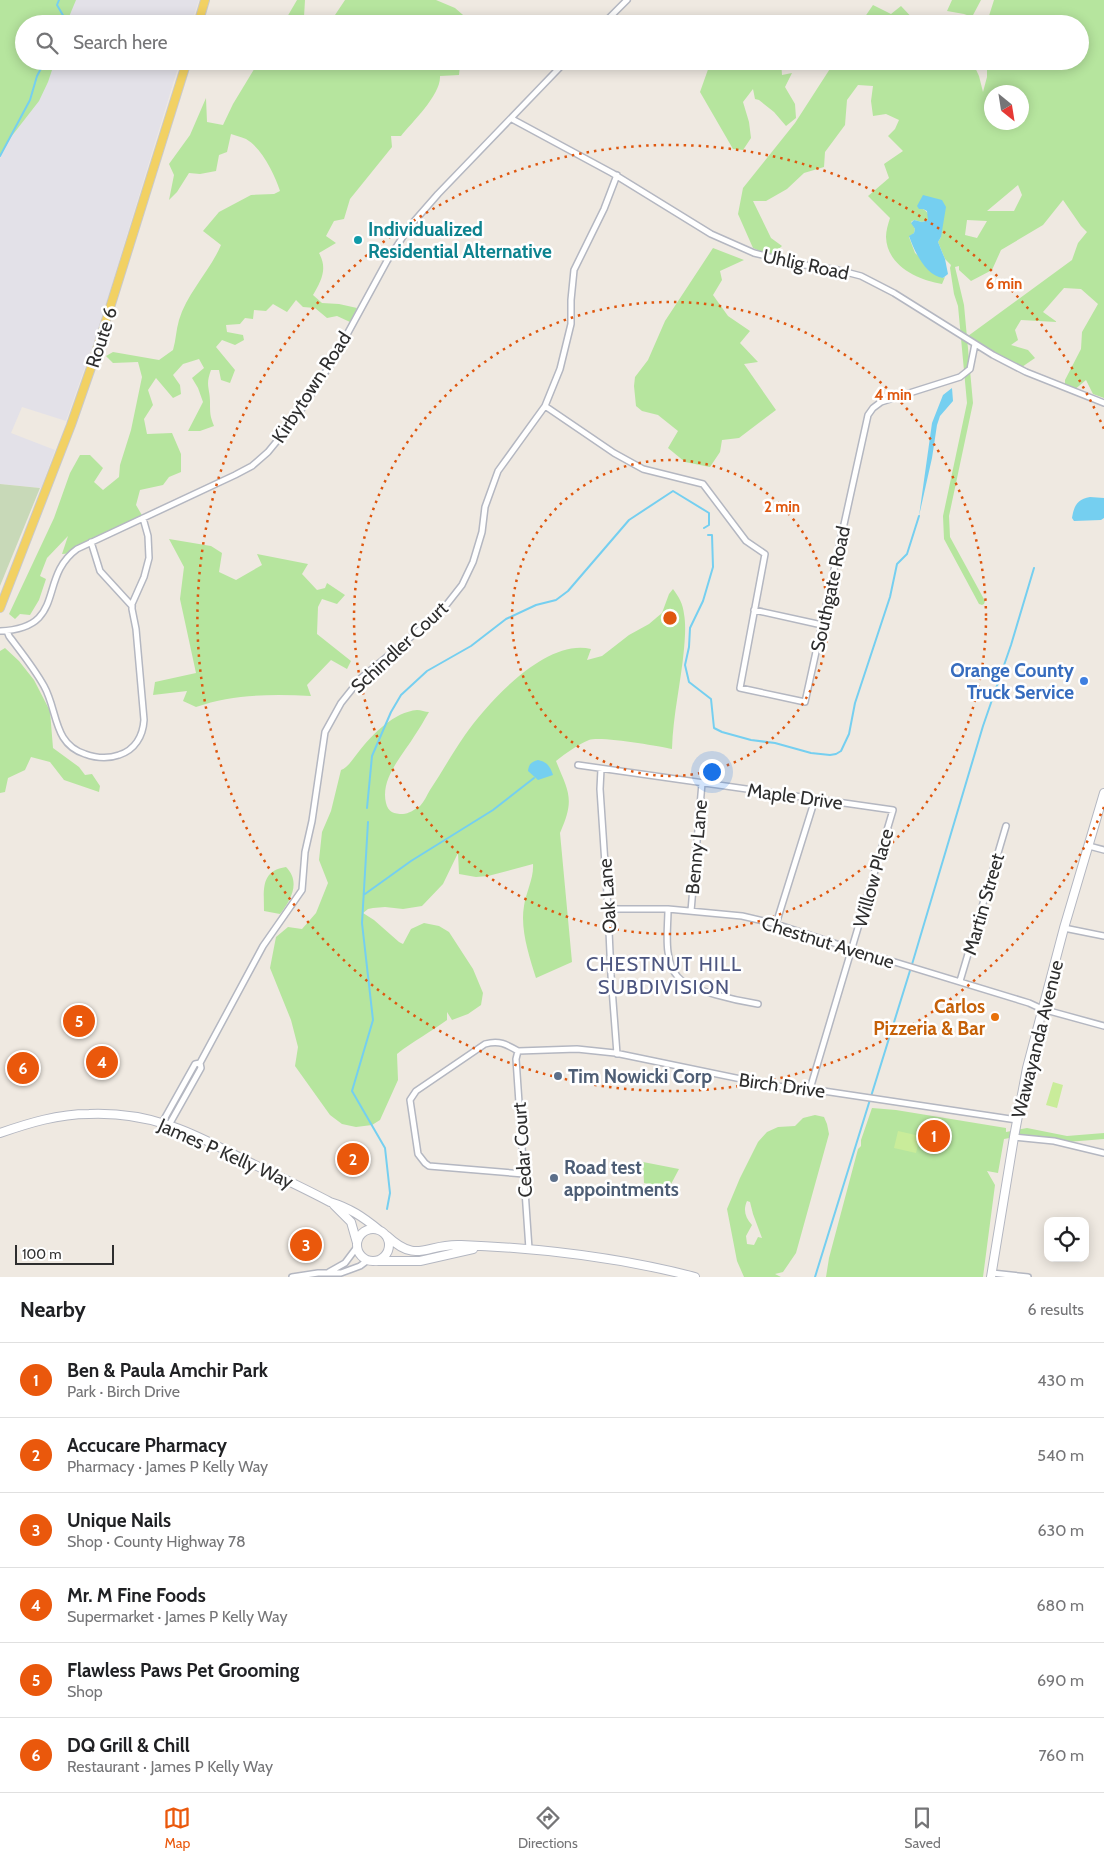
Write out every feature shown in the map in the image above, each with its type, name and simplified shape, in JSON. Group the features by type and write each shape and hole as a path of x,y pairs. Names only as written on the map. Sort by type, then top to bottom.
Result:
{"main road":[{"path":"201,15 205,0"},
{"name":"Route 6","path":"0,608 71,425 99,346 184,70"}],"street":[{"path":"612,15 627,0"},
{"name":"Kirbytown Road","path":"0,631 29,626 41,616 48,604 63,561 77,549 235,475 252,466 268,452 286,431 320,382 387,261 407,230 438,194 558,70"},
{"name":"Uhlig Road","path":"512,119 617,176 711,234 742,249 785,261 861,276 878,284 975,344 1026,372 1104,403"},
{"name":"Schindler Court","path":"166,1124 201,1068 200,1063 264,946 302,890 305,852 312,821 325,732 341,703 361,678 440,613 462,585 473,562 482,532 485,507 498,471 545,406 560,369 571,324 574,270 604,209 617,176"},
{"name":"Southgate Road","path":"545,406 614,453 643,469 703,484 746,541 765,554 740,688 805,702 868,415 881,402 960,377 970,369 975,344"},
{"path":"7,630 9,636 44,685 61,733 67,744 77,752 94,757 116,756 125,753 134,746 144,726 136,629 132,606 144,577 149,558 148,536 143,518"},
{"path":"91,542 100,571 132,606"},
{"path":"754,610 822,625"},
{"name":"Maple Drive","path":"578,766 893,810"},
{"name":"Oak Lane","path":"601,769 600,789 611,984 618,1054"},
{"name":"Benny Lane","path":"691,911 702,783"},
{"name":"Wawayanda Avenue","path":"991,1275 1027,1068 1064,928 1104,793"},
{"path":"776,924 815,799"},
{"name":"Willow Place","path":"810,1089 893,810"},
{"name":"Martin Street","path":"960,981 1006,826"},
{"path":"1089,846 1104,850"},
{"name":"Chestnut Avenue","path":"608,909 691,911 742,916 776,924 1029,1003 1042,1009 1104,1026"},
{"path":"668,909 667,952 678,977 687,984 729,999 758,1004"},
{"path":"1064,928 1104,936"},
{"path":"518,1051 505,1043 495,1041 485,1044 416,1091 410,1100 418,1154 425,1163 430,1166 524,1174"},
{"name":"Birch Drive","path":"518,1051 577,1049 618,1054 775,1086 810,1089 1017,1120"},
{"name":"Cedar Court","path":"518,1051 516,1059 529,1249"},
{"name":"James P Kelly Way","path":"0,1133 59,1116 89,1114 118,1115 166,1124 206,1141 330,1202 348,1208 363,1216 379,1230"},
{"path":"1014,1136 1054,1141 1104,1153"},
{"name":"James P Kelly Way","path":"330,1202 348,1218 353,1227 357,1245"},
{"path":"329,1274 344,1263 357,1245 361,1235 369,1230 379,1230 401,1248 415,1253 444,1245 529,1249 626,1261 695,1277"},
{"path":"378,1260 386,1255 388,1251 387,1236"},
{"path":"357,1245 360,1255 368,1260"},
{"path":"292,1277 341,1273 368,1260 420,1261 485,1247"},
{"path":"991,1275 1028,1277"}],"shaded area":[{"path":"0,0 199,0 194,15 15,15 15,70 177,70 98,330 66,421 22,407 11,433 55,450 41,488 0,484"}],"green space":[{"path":"0,0 76,0 70,15 15,15 15,70 52,70 39,101 11,137 0,156"},
{"path":"297,0 305,0 304,15 288,15"},
{"path":"345,0 436,0 455,8 463,15 335,15"},
{"path":"952,0 981,0 973,15 947,11"},
{"path":"994,0 1104,0 1104,398 1093,394 1086,380 1073,391 1065,388 1065,380 1081,349 1082,332 1098,304 1081,289 1064,288 1043,312 1057,322 1021,320 1015,330 1018,340 1011,345 1028,350 1035,358 1019,369 968,336 1072,260 1078,243 1087,232 1063,200 1043,225 1001,250 992,270 971,281 959,270 959,266 955,267 964,305 973,403 949,516 950,537 985,601 982,605 979,604 944,539 943,516 967,403 958,306 954,294 951,265 945,259 938,242 941,237 921,198 923,209 928,214 928,220 922,222 914,220 911,222 915,229 914,233 909,237 915,253 943,278 945,277 942,284 923,279 905,270 892,256 888,247 886,235 890,218 868,196 889,178 884,164 903,151 888,136 895,129 899,120 886,114 873,116 871,101 873,86 858,85 847,100 845,125 825,152 824,167 804,173 787,189 766,201 753,201 771,238 782,246 771,256 753,248 738,214 743,188 795,123 829,70 976,70 983,92 984,88 984,130 1029,130 1029,85 985,85 987,70 1089,70 1089,15 989,15","holes":["1018,185 1022,195 1014,211 987,211","967,220 987,221 977,238 965,235"]},
{"path":"873,5 891,14 901,6 910,15 866,15"},
{"path":"254,70 460,70 459,75 440,76 436,91 418,116 401,136 391,136 392,147 350,199 344,219 334,221 326,236 336,243 319,253 322,259 323,270 321,280 313,295 322,303 357,308 350,322 337,316 327,318 315,308 303,307 296,300 287,312 273,304 266,311 254,310 253,319 245,318 240,324 226,325 227,332 243,335 244,340 235,345 222,340 216,347 235,370 230,383 221,380 219,370 211,370 208,383 210,414 214,426 200,431 188,431 203,402 192,378 204,368 199,359 183,364 173,375 180,385 181,394 173,398 156,378 148,390 153,405 144,419 147,434 172,433 181,454 181,472 169,477 163,485 140,490 136,505 143,517 103,536 96,536 81,550 62,554 68,536 47,558 40,576 46,579 39,600 30,615 20,614 15,619 9,614 54,518 70,473 80,455 90,455 103,468 94,482 103,490 119,477 120,465 131,430 142,377 138,362 113,363 106,356 113,352 159,360 173,350 178,324 187,301 221,245 203,231 219,212 251,195 274,194 280,191 271,170 252,143 231,134 227,152 219,155 216,171 200,174 189,173 177,192 169,200 174,175 169,164 190,135 206,98 207,122 223,125"},
{"path":"708,70 782,70 782,75 792,73 785,87 795,104 796,118 786,126 774,112 755,99 753,89 743,102 749,122 751,138 743,150 733,149 700,92"},
{"path":"713,248 744,260 720,271 722,280 713,295 728,316 750,331 740,343 758,362 744,364 776,410 739,438 722,440 720,452 710,467 685,462 668,448 678,431 658,415 642,411 636,406 634,386 635,377 648,360 665,321"},
{"path":"0,484 40,488 0,586"},
{"path":"169,539 211,546 222,553 219,572 236,580 262,565 257,554 308,564 302,574 317,590 325,588 327,583 345,595 337,604 322,599 318,607 317,634 351,661 347,669 331,660 307,685 311,696 239,697 196,707 183,701 187,691 153,695 155,682 196,673 180,599 184,567"},
{"path":"673,589 683,607 685,631 672,749 595,739 580,744 556,761 567,789 569,804 560,833 572,962 536,978 523,924 524,906 533,864 488,876 476,877 459,874 458,853 443,884 422,906 403,909 385,907 368,909 363,913 403,944 411,929 424,923 439,926 449,932 473,969 483,993 481,1005 468,1014 452,1020 447,1012 447,1020 397,1054 398,1080 380,1120 372,1125 356,1127 342,1124 330,1115 295,1066 298,1047 291,1020 270,968 276,937 288,927 302,929 316,913 328,883 319,860 322,832 331,811 341,770 349,764 371,737 392,719 417,710 429,712 394,767 386,785 386,803 390,810 394,813 403,814 412,811 423,803 465,735 503,690 537,663 556,653 574,648 591,649 587,660 602,656 662,613 669,594"},
{"path":"5,648 19,661 34,680 50,711 53,748 79,767 85,775 92,774 100,786 99,792 64,780 50,762 31,757 25,770 8,778 5,792 0,793 0,651"},
{"path":"286,867 293,879 294,885 288,903 280,914 264,911 264,889 268,877 278,869"},
{"path":"1053,1082 1063,1085 1057,1108 1046,1105"},
{"path":"872,1108 896,1110 1006,1128 1006,1132 1027,1128 1067,1136 1104,1133 1104,1139 1067,1142 1027,1135 1004,1139 998,1173 987,1171 995,1185 983,1277 826,1277 829,1258 858,1149 861,1146 861,1140"},
{"path":"815,1115 824,1117 829,1134 796,1253 783,1272 775,1274 781,1277 744,1277 737,1261 727,1209 758,1142 767,1132 778,1127 795,1126 803,1118","holes":["747,1201 750,1202 762,1238 758,1237 754,1245 747,1244 746,1236 752,1225 746,1216 745,1210"]},
{"path":"898,1131 920,1136 916,1153 894,1148"},
{"path":"643,1162 679,1169 669,1188 644,1183"}],"water":[{"path":"923,195 942,200 946,207 941,237 938,242 945,259 948,274 943,278 931,273 921,262 909,236 914,233 915,229 911,223 914,220 922,222 928,220 927,211 919,209 917,206"},
{"path":"952,388 953,401 940,416 937,425 919,516 932,423 943,395"},
{"path":"1090,497 1104,498 1104,518 1101,520 1074,521 1072,518 1074,510 1079,501"},
{"path":"538,760 548,765 553,775 538,780 528,771 531,764"}],"waterway":[{"path":"59,0 57,5 63,15"},
{"path":"0,156 30,100 40,70"},
{"path":"367,808 372,756 391,712 401,695 427,671 471,646 506,619 536,605 556,600 568,591 629,520 673,491 709,513 709,525 704,528"},
{"path":"708,535 712,535 713,567 703,601 690,628 689,647 685,665 689,682 711,699 714,728 751,740 775,743 811,753 830,755 841,751 849,734 855,703 890,597 897,564 907,554 919,516"},
{"path":"815,1277 913,961 983,726 1011,645 1034,568"},
{"path":"365,894 411,861 493,810 534,778"},
{"path":"368,822 362,923 373,1020 352,1091 385,1148 390,1193 387,1209"}],"place":[{"name":"Individualized Residential Alternative","path":"358,240"},
{"name":"Orange County Truck Service","path":"1084,681"},
{"name":"Carlos Pizzeria & Bar","path":"995,1017"},
{"name":"Flawless Paws Pet Grooming","path":"79,1021"},
{"name":"Mr. M Fine Foods","path":"102,1062"},
{"name":"DQ Grill & Chill","path":"23,1068"},
{"name":"Tim Nowicki Corp","path":"558,1076"},
{"name":"Ben & Paula Amchir Park","path":"934,1136"},
{"name":"Accucare Pharmacy","path":"353,1159"},
{"name":"Road test appointments","path":"554,1178"},
{"name":"Unique Nails","path":"306,1245"}],"district":[{"name":"CHESTNUT HILL SUBDIVISION","path":"664,976"}]}
